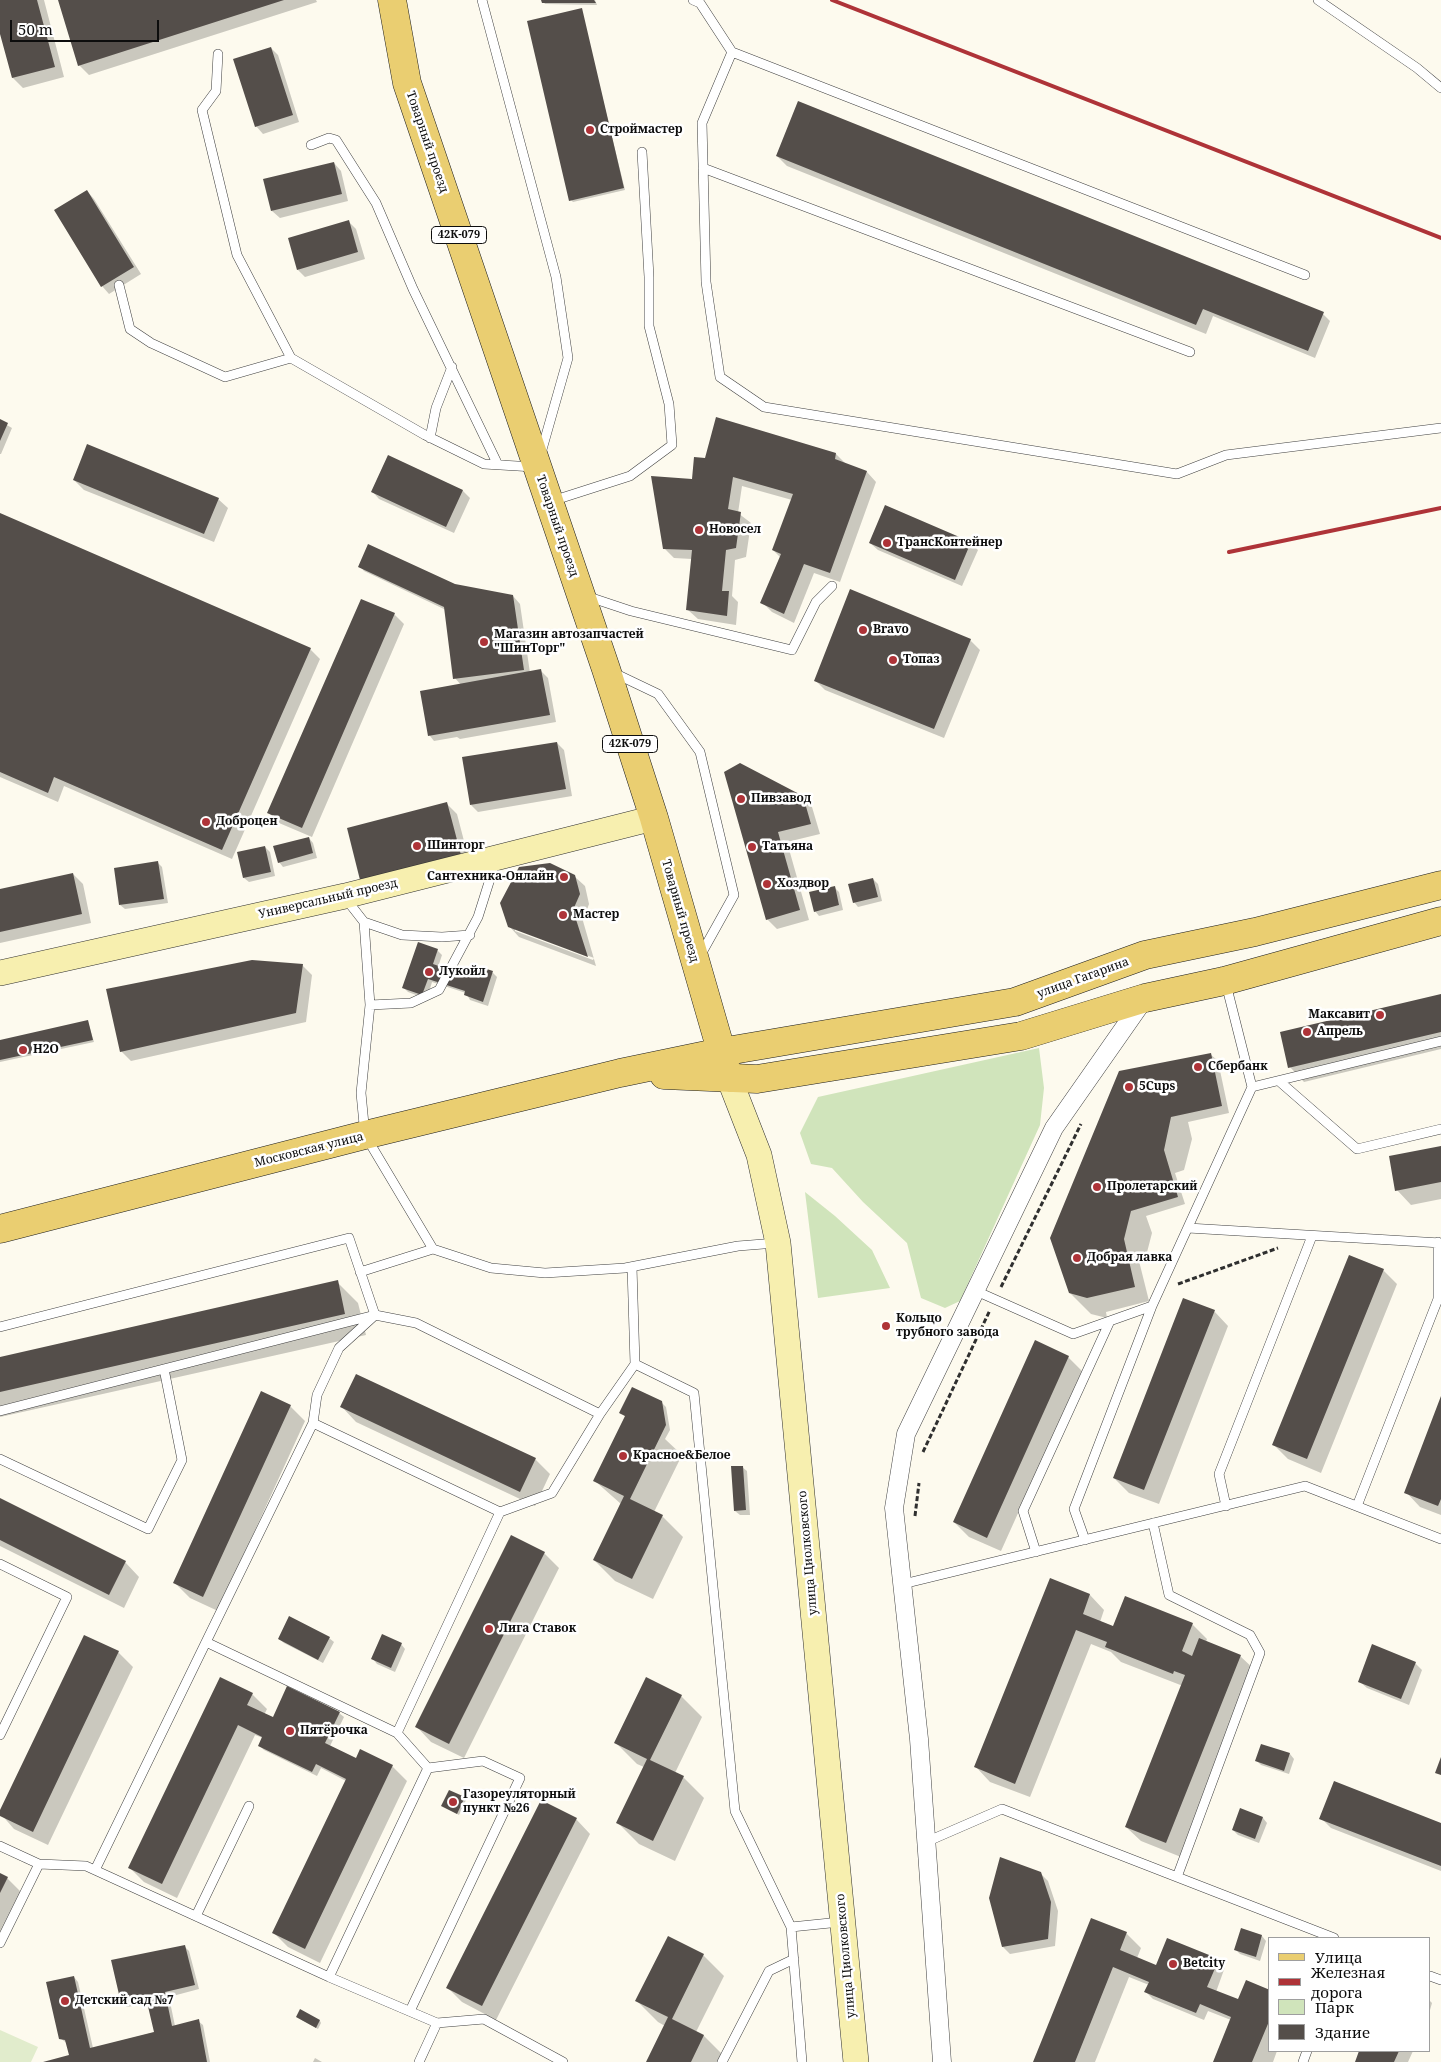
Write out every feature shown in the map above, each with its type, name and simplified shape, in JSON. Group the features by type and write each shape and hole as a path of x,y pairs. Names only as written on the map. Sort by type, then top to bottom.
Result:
{"main road":[{"name":"Товарный проезд","path":"392,0 407,83 606,669 654,818 725,1065"},
{"name":"Универсальный проезд","path":"0,973 345,896 654,818"},
{"name":"улица Гагарина","path":"725,1065 1015,1002 1145,955 1255,932 1441,885"},
{"path":"725,1065 758,1079 1021,1036 1145,998 1224,981 1441,921"},
{"name":"Московская улица","path":"0,1229 365,1135 620,1073 725,1065"},
{"name":"улица Циолковского","path":"725,1065 759,1155 778,1243 856,2062"}],"street":[{"path":"942,2062 919,1739 894,1508 906,1434 1054,1128 1145,998"}],"lane":[{"path":"218,54 216,91 202,110 204,120 237,255 290,358 430,438 484,464 537,467 568,358 556,277 482,0"},
{"path":"693,0 700,3 732,52 1305,275"},
{"path":"1318,0 1418,68 1441,88"},
{"path":"732,52 702,123 706,282 720,376 764,407 1177,474 1226,455 1441,428"},
{"path":"311,144 329,138 336,140 376,203 413,290 498,465"},
{"path":"549,501 630,476 672,445 669,404 649,326 649,277 642,152"},
{"path":"703,168 1190,352"},
{"path":"118,285 130,329 151,343 225,377 290,358"},
{"path":"430,438 436,408 452,367"},
{"path":"581,595 631,611 792,650 816,602 832,586"},
{"path":"606,669 658,694 700,752 734,895 696,966"},
{"path":"370,1005 411,1004 439,990 470,935 496,859"},
{"path":"345,896 364,922 370,1005 361,1093 365,1135 434,1250"},
{"path":"364,922 402,935 442,937 470,935"},
{"path":"1085,1540 1074,1509 1152,1306 1252,1087 1229,991 1224,981"},
{"path":"1252,1087 1441,1042"},
{"path":"1279,1081 1357,1149 1441,1130"},
{"path":"1188,1228 1439,1242 1438,1299 1358,1506"},
{"path":"1226,1506 1219,1474 1312,1236"},
{"path":"0,1327 349,1238 375,1315"},
{"path":"360,1272 434,1250 490,1268 545,1273 632,1267 738,1246 778,1243"},
{"path":"397,1733 500,1512 552,1493 600,1414 635,1364 632,1267"},
{"path":"976,1291 1074,1334 1152,1306"},
{"path":"95,1870 313,1423 317,1395 339,1348 375,1315"},
{"path":"0,1411 375,1315 416,1322 600,1414"},
{"path":"1036,1552 1023,1512 1110,1321"},
{"path":"635,1364 694,1392 735,1811 791,1927 802,2062"},
{"path":"0,1460 148,1529 182,1460 164,1369"},
{"path":"313,1423 500,1512"},
{"path":"902,1584 1306,1486 1441,1539"},
{"path":"1153,1523 1169,1596 1250,1635 1260,1652 1177,1877"},
{"path":"0,1564 67,1596 0,1735"},
{"path":"206,1642 397,1733 428,1768"},
{"path":"410,2011 520,1778 482,1761 428,1768"},
{"path":"329,1976 428,1768"},
{"path":"196,1916 249,1806"},
{"path":"926,1842 1002,1809 1331,1937"},
{"path":"0,1846 39,1864 86,1866 437,2023 484,2019 563,2062"},
{"path":"0,1943 39,1864"},
{"path":"791,1927 842,1922"},
{"path":"722,2062 769,1971 794,1959"},
{"path":"419,2062 437,2023"}],"path":[{"path":"922,1453 1082,1122"},
{"path":"1158,1292 1312,1236"},
{"path":"914,1523 920,1473"}],"green space":[{"path":"1039,1048 1044,1088 1040,1125 960,1301 945,1308 921,1298 907,1243 863,1202 832,1168 811,1164 800,1133 818,1097"},
{"path":"805,1192 872,1250 890,1288 818,1298"},
{"path":"0,2030 38,2047 31,2062 0,2062"}],"building":[{"path":"0,0 37,0 55,67 12,78 0,34"},
{"path":"58,0 284,0 78,66"},
{"path":"541,0 594,0 596,3 542,3"},
{"path":"582,8 624,188 569,201 527,21"},
{"path":"271,47 293,115 255,127 233,59"},
{"path":"798,101 1324,312 1308,351 1203,309 1196,325 776,156"},
{"path":"334,162 342,194 271,211 263,179"},
{"path":"87,190 134,267 101,287 54,210"},
{"path":"349,220 358,252 297,270 288,238"},
{"name":"Новосел","path":"716,417 836,453 835,459 867,471 830,573 804,564 784,614 760,603 781,554 772,550 793,494 733,477 728,509 741,512 736,548 726,550 722,591 729,591 727,616 686,610 692,550 663,549 651,476 692,479 694,457 705,458"},
{"path":"0,419 8,423 0,441"},
{"path":"87,444 219,498 204,534 73,480"},
{"path":"388,455 463,490 446,527 371,492"},
{"path":"885,505 971,542 955,580 869,543"},
{"path":"0,513 311,648 222,850 54,777 48,793 0,772"},
{"path":"368,544 455,584 513,595 524,670 453,679 444,607 358,567"},
{"name":"Топаз","path":"850,589 971,639 934,729 814,681"},
{"path":"361,599 395,613 302,828 267,813"},
{"path":"541,669 550,715 428,736 420,691"},
{"path":"557,742 566,789 470,805 462,757"},
{"path":"740,763 803,796 811,824 778,832 800,910 766,920 724,772"},
{"path":"447,802 461,855 360,880 347,828"},
{"path":"309,837 313,853 278,863 273,846"},
{"path":"265,846 271,872 243,878 237,852"},
{"path":"158,861 164,899 119,905 114,868"},
{"path":"550,863 575,875 580,894 573,910 588,957 508,927 500,903 519,867"},
{"path":"73,873 82,914 0,932 0,889"},
{"path":"873,878 878,897 853,903 848,884"},
{"path":"835,886 839,905 814,912 809,892"},
{"path":"418,942 438,949 433,964 470,977 474,965 493,971 483,1002 464,995 465,991 428,979 422,995 402,988"},
{"path":"252,960 303,964 296,1013 120,1052 106,989"},
{"path":"1441,994 1441,1032 1288,1068 1280,1032"},
{"name":"Н2О","path":"88,1020 93,1040 0,1060 0,1040"},
{"name":"Пролетарский","path":"1211,1053 1222,1106 1171,1117 1164,1150 1178,1197 1131,1211 1124,1239 1135,1287 1087,1298 1069,1293 1050,1238 1119,1071"},
{"path":"1441,1146 1441,1182 1395,1191 1389,1156"},
{"path":"1349,1255 1384,1269 1307,1459 1272,1445"},
{"path":"338,1280 345,1314 0,1392 0,1357"},
{"path":"1183,1298 1215,1310 1144,1490 1113,1478"},
{"path":"1035,1340 1069,1356 987,1538 953,1522"},
{"path":"356,1374 536,1458 520,1492 340,1407"},
{"path":"632,1387 662,1401 666,1425 630,1499 663,1515 632,1579 593,1560 624,1496 593,1481 625,1416 619,1413"},
{"path":"261,1391 291,1405 203,1597 173,1583"},
{"path":"1441,1396 1441,1499 1438,1506 1404,1493"},
{"path":"731,1466 743,1466 746,1510 734,1511"},
{"path":"0,1498 126,1561 109,1595 0,1540"},
{"path":"511,1535 545,1552 449,1744 415,1727"},
{"path":"1050,1578 1090,1594 1083,1614 1113,1626 1125,1596 1193,1623 1182,1651 1192,1656 1199,1638 1241,1655 1166,1843 1125,1827 1185,1675 1174,1671 1173,1674 1105,1647 1107,1642 1076,1630 1015,1784 974,1767"},
{"path":"289,1616 330,1637 318,1660 278,1639"},
{"path":"382,1634 402,1643 391,1668 371,1659"},
{"path":"84,1635 119,1651 33,1832 0,1816 0,1810"},
{"path":"1372,1644 1416,1662 1401,1699 1358,1682"},
{"path":"220,1677 253,1693 247,1705 273,1717 287,1686 340,1712 325,1743 356,1758 360,1749 393,1765 305,1949 272,1933 346,1779 316,1764 312,1772 258,1746 262,1737 238,1725 162,1884 128,1868"},
{"path":"646,1677 682,1695 650,1760 684,1776 653,1841 616,1823 647,1759 614,1743"},
{"path":"1261,1744 1290,1753 1284,1771 1255,1761"},
{"path":"1441,1757 1441,1775 1435,1773"},
{"path":"1334,1781 1441,1823 1441,1866 1319,1819"},
{"name":"Газореуляторный пункт №26","path":"449,1790 465,1797 457,1814 441,1806"},
{"path":"541,1800 577,1818 482,2006 446,1988"},
{"path":"1240,1808 1263,1817 1255,1839 1232,1830"},
{"path":"1000,1857 1041,1872 1051,1902 1048,1939 1002,1947 989,1898"},
{"path":"0,1873 8,1877 0,1893"},
{"path":"1091,1918 1127,1932 1120,1950 1156,1965 1167,1938 1219,1959 1207,1987 1238,1999 1246,1980 1268,1989 1268,2024 1252,2062 1213,2062 1231,2017 1200,2004 1196,2013 1144,1992 1149,1982 1113,1967 1075,2062 1033,2062"},
{"path":"1241,1928 1262,1935 1256,1957 1234,1950"},
{"path":"668,1936 704,1954 672,2019 704,2035 691,2062 646,2062 668,2017 635,2001"},
{"name":"Детский сад №7","path":"185,1945 195,1985 165,1992 172,2026 199,2019 207,2062 43,2062 69,2055 65,2040 59,2039 46,1982 74,1976 90,2048 154,2032 146,1998 121,2003 111,1960"},
{"path":"300,2009 320,2020 316,2028 296,2017"},
{"path":"1359,2052 1399,2052 1394,2062 1355,2062"}],"railway":[{"path":"832,0 1441,238"},
{"path":"1229,552 1441,508"}],"place":[{"name":"Строймастер","path":"590,130"},
{"name":"Новосел","path":"699,530"},
{"name":"ТрансКонтейнер","path":"887,543"},
{"name":"Bravo","path":"863,630"},
{"name":"Магазин автозапчастей \"ШинТорг\"","path":"484,642"},
{"name":"Топаз","path":"893,660"},
{"name":"Пивзавод","path":"741,799"},
{"name":"Доброцен","path":"206,822"},
{"name":"Шинторг","path":"417,846"},
{"name":"Татьяна","path":"752,847"},
{"name":"Сантехника-Онлайн","path":"564,877"},
{"name":"Хоздвор","path":"767,884"},
{"name":"Мастер","path":"563,915"},
{"name":"Лукойл","path":"429,972"},
{"name":"Максавит","path":"1380,1015"},
{"name":"Апрель","path":"1307,1032"},
{"name":"Н2О","path":"23,1050"},
{"name":"Сбербанк","path":"1198,1067"},
{"name":"5Cups","path":"1129,1087"},
{"name":"Пролетарский","path":"1097,1187"},
{"name":"Добрая лавка","path":"1077,1258"},
{"name":"Кольцо трубного завода","path":"886,1326"},
{"name":"Красное&Белое","path":"623,1456"},
{"name":"Лига Ставок","path":"489,1629"},
{"name":"Пятёрочка","path":"290,1731"},
{"name":"Газореуляторный пункт №26","path":"453,1802"},
{"name":"Betcity","path":"1173,1964"},
{"name":"Детский сад №7","path":"65,2001"}]}
